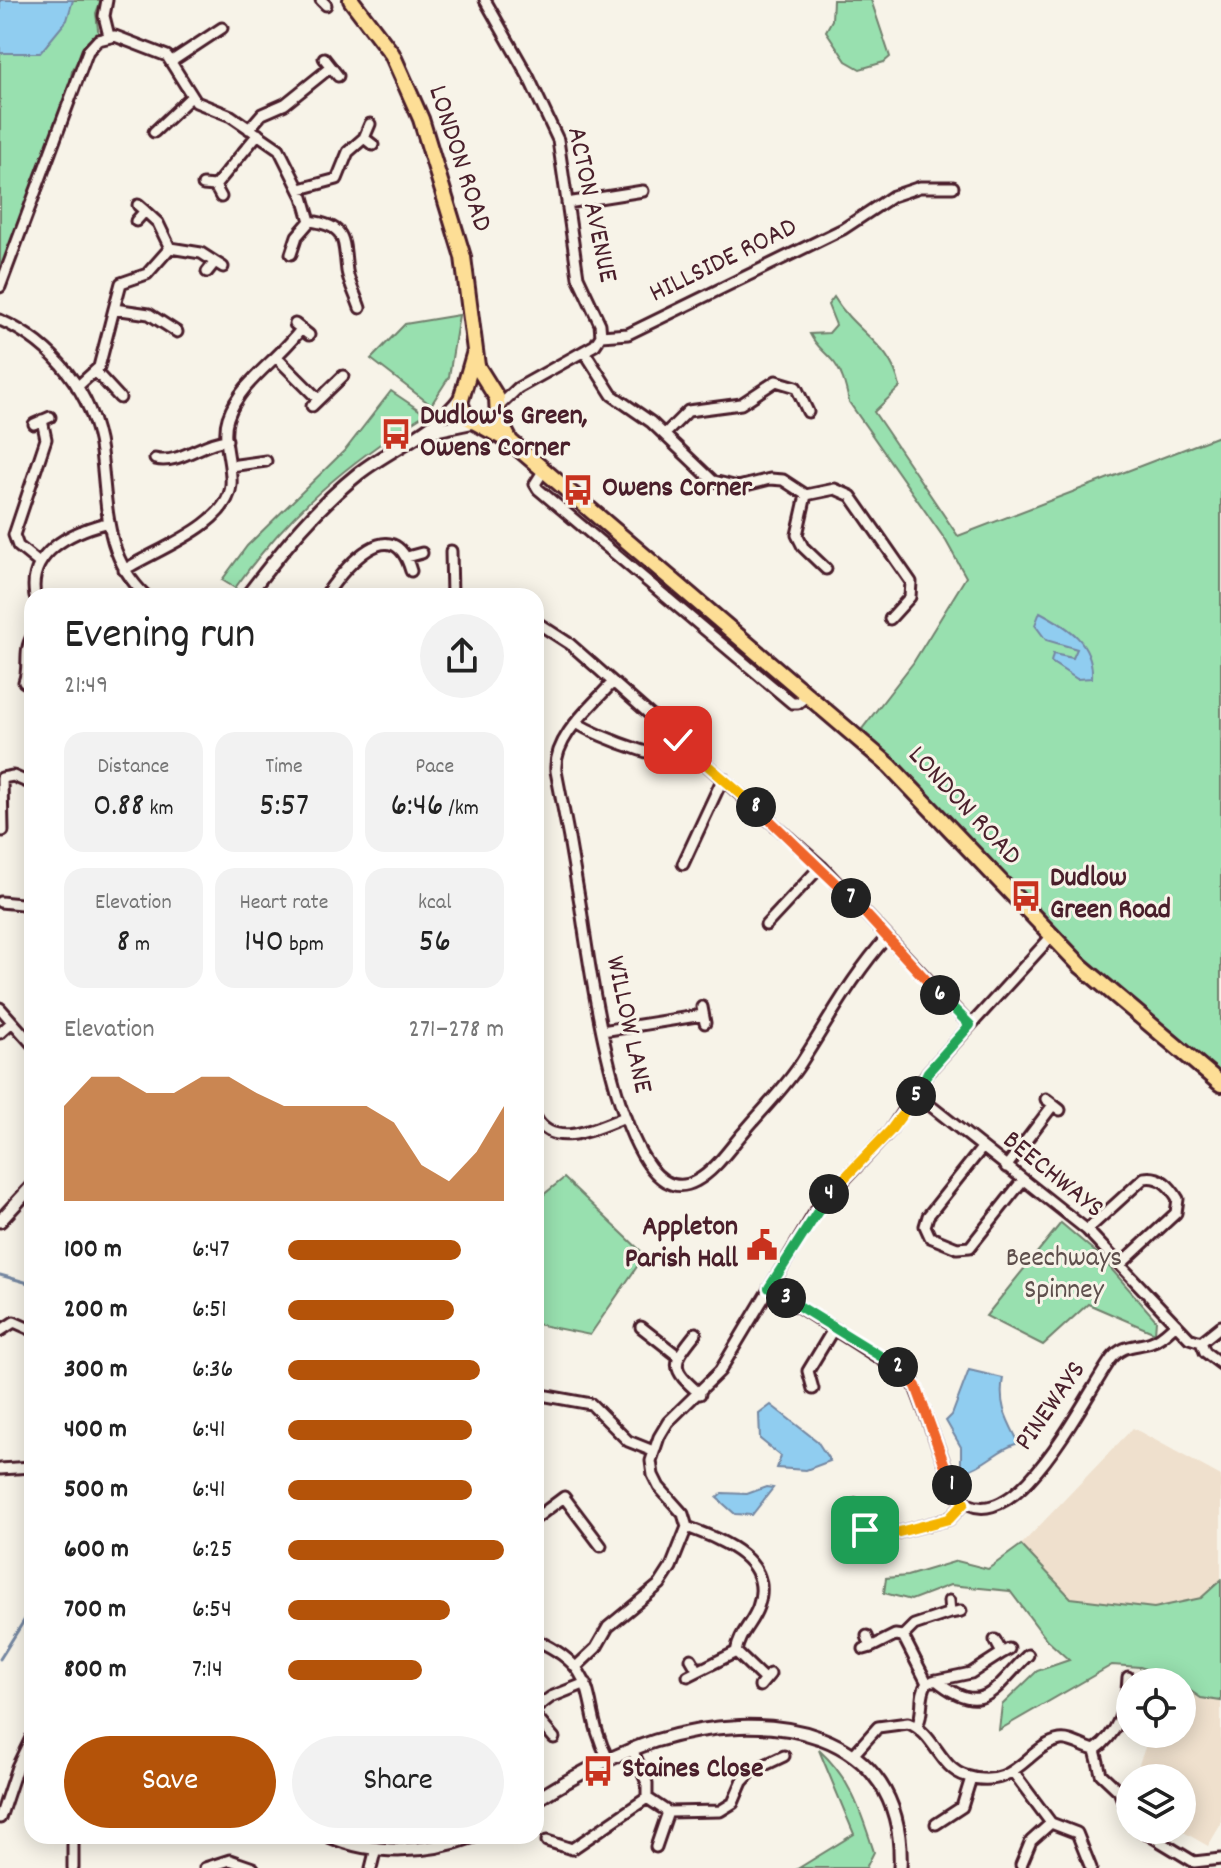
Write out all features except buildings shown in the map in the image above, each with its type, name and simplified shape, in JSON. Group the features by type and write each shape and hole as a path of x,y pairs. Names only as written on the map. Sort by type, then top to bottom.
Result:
{"highway":[{"name":"LONDON ROAD","path":"351,0 392,54 421,119 463,257 479,372 490,389"},
{"name":"LONDON ROAD","path":"462,396 475,351"},
{"path":"475,385 490,389 497,408 490,419 475,422 462,413 462,396 475,385"},
{"name":"LONDON ROAD","path":"497,408 511,442"},
{"name":"LONDON ROAD","path":"475,422 511,442 542,473 681,584 912,787 1051,937 1124,1004 1221,1084"}],"street":[{"path":"107,0 104,16 109,36"},
{"name":"ACTON AVENUE","path":"485,0 553,126 578,277 600,324 601,336"},
{"path":"172,61 222,28"},
{"path":"0,287 88,51 98,40 109,36 151,48 172,61 191,97 279,149 300,189 310,221"},
{"path":"215,186 254,132 262,114 285,104 335,72 324,58"},
{"path":"154,132 191,97"},
{"path":"300,189 337,179 348,152 364,138 370,124"},
{"path":"364,138 373,145"},
{"path":"203,185 215,186"},
{"path":"215,186 221,197"},
{"name":"HILLSIDE ROAD","path":"601,336 628,334 843,229 893,196 920,187 953,187"},
{"path":"567,203 643,191"},
{"path":"136,221 141,208 158,223 170,248"},
{"path":"291,256 297,236 310,221"},
{"path":"310,221 329,226 343,237 348,276 361,309"},
{"path":"170,248 205,254 219,264 207,272"},
{"path":"77,387 96,372 109,340 121,283 147,274 170,248"},
{"path":"114,309 149,314 177,332"},
{"path":"0,320 45,347 77,387 98,434 106,523 124,570 139,588"},
{"path":"124,570 216,517 229,497 227,421 254,377 302,329"},
{"path":"497,408 518,388 584,351 601,336"},
{"path":"584,351 609,392 665,434 719,484 738,487 777,479 794,484 806,495"},
{"path":"276,357 315,403 343,376"},
{"path":"96,372 120,398"},
{"path":"665,434 688,411 741,404 776,381 796,387 808,415"},
{"path":"490,389 518,388"},
{"path":"253,588 287,542 326,500 361,471 423,433 462,396"},
{"path":"39,563 18,546 14,535 46,439 42,420"},
{"path":"423,433 475,422"},
{"path":"154,459 174,460 207,443 227,440"},
{"path":"230,466 266,461"},
{"path":"806,495 828,489 847,492 861,506 892,550 912,586 906,602 888,620"},
{"path":"806,495 796,530 798,539 826,571"},
{"path":"35,588 39,563 57,545 106,523"},
{"path":"332,588 346,571 381,542 395,543 407,557 411,571"},
{"path":"451,551 452,588"},
{"path":"407,557 422,553"},
{"path":"544,627 559,635 821,866 970,1025"},
{"name":"WILLOW LANE","path":"612,683 577,723 562,746 556,764 607,1061 625,1117 649,1166 658,1177 679,1185 699,1180 793,1075 845,991 887,937"},
{"path":"577,723 596,733 685,763 701,760"},
{"path":"3,831 1,777 13,776 24,781"},
{"path":"683,864 723,778"},
{"path":"766,925 821,866"},
{"path":"0,902 24,904"},
{"path":"577,1666 596,1648 608,1627 660,1584 671,1567 687,1527 683,1514 659,1487 653,1475 653,1451 668,1422 700,1394 732,1352 817,1209 890,1131 917,1095 928,1072 1051,937"},
{"path":"0,1008 24,1036"},
{"path":"602,1031 703,1015"},
{"path":"0,1033 11,1023"},
{"name":"BEECHWAYS","path":"917,1095 1087,1230 1176,1324 1193,1341 1201,1342 1205,1352 1221,1364"},
{"path":"1006,1167 1053,1105"},
{"path":"544,1128 559,1136 590,1131 625,1117"},
{"path":"982,1148 928,1216 925,1226 930,1237 957,1248 970,1247 1023,1180"},
{"path":"1087,1230 1144,1178 1157,1178 1167,1184 1178,1199 1176,1213 1120,1265"},
{"path":"0,1221 24,1195"},
{"path":"769,1288 912,1379 952,1487 964,1503 949,1519 884,1536 865,1530 856,1504"},
{"path":"0,1331 14,1322 24,1326"},
{"name":"PINEWAYS","path":"964,1503 982,1508 1001,1504 1016,1495 1078,1415 1113,1356 1132,1345 1155,1341 1176,1324"},
{"path":"1201,1342 1221,1326"},
{"path":"641,1327 678,1356"},
{"path":"813,1389 808,1371 834,1328"},
{"path":"696,1333 678,1356 675,1366 680,1377 700,1394"},
{"path":"544,1395 591,1404 628,1441 653,1451"},
{"path":"0,1469 24,1468"},
{"path":"544,1511 563,1494 601,1546"},
{"path":"687,1527 728,1544 748,1558 757,1571 761,1588 759,1605 740,1635 736,1652"},
{"path":"903,1636 914,1625 955,1612 949,1601"},
{"path":"867,1636 868,1648 895,1635 903,1636"},
{"path":"903,1636 931,1682 961,1698 984,1696 1028,1655"},
{"path":"917,1726 923,1714 922,1696 931,1682 971,1673 1005,1651 995,1640"},
{"path":"544,1644 569,1657 577,1666 586,1683 597,1732 608,1759"},
{"path":"688,1676 736,1652"},
{"path":"736,1652 764,1679"},
{"path":"691,1659 698,1671"},
{"path":"544,1702 586,1683"},
{"path":"854,1754 878,1727 899,1722 917,1726 947,1763 971,1778 986,1780 1013,1772 1059,1740 1095,1750"},
{"path":"544,1726 554,1738"},
{"path":"544,1795 608,1759 686,1734 773,1727 820,1736 854,1754 879,1781 895,1808 900,1868"},
{"path":"1095,1750 1116,1728"},
{"path":"632,1749 647,1783 647,1798"},
{"path":"1095,1750 1101,1774 1116,1788"},
{"path":"0,1818 24,1751"},
{"path":"647,1798 668,1812 728,1808 752,1771 784,1756"},
{"path":"1013,1772 1051,1823 1082,1829 1091,1868"},
{"path":"936,1824 962,1807 971,1778"},
{"path":"547,1841 572,1849 647,1798"},
{"path":"656,1850 668,1812"},
{"path":"1021,1867 1031,1841 1051,1823"},
{"path":"73,1844 73,1868"},
{"path":"360,1844 376,1848 431,1848 445,1844"},
{"path":"1164,1844 1194,1862 1221,1859"},
{"path":"371,1868 376,1848"},
{"path":"205,1868 230,1860 253,1868"}],"shaded area":[{"path":"1133,1428 1221,1476 1221,1580 1201,1598 1154,1608 1071,1598 1021,1545"},
{"path":"1196,1695 1221,1701 1221,1824 1208,1846 1196,1839 1196,1764 1139,1764 1145,1748 1196,1748"}],"green space":[{"path":"0,0 101,0 96,13 99,37 88,41 72,71 62,122 0,279"},
{"path":"833,0 871,0 890,57 884,62 860,69 846,61 826,31 832,20"},
{"path":"834,297 889,360 900,387 874,412 958,536 1221,435 1221,1086 1108,990 925,801 862,729 913,663 966,577 946,541 849,402 838,368 810,334 829,333 836,325 828,305"},
{"path":"459,315 449,377 431,405 371,359 405,324"},
{"path":"391,391 425,414 370,451 298,512 235,588 222,580 247,546 346,449"},
{"path":"564,1178 645,1255 590,1335 544,1326 544,1194"},
{"name":"Beechways Spinney","path":"1061,1223 1099,1255 1156,1320 1155,1333 1088,1304 1043,1345 986,1316"},
{"path":"1021,1545 1071,1598 1154,1608 1201,1598 1221,1580 1221,1701 1196,1695 1196,1668 1112,1665 999,1730 1002,1705 1037,1671 1069,1660 1047,1640 1010,1591 950,1585 911,1600 884,1593 886,1578 907,1576 957,1561 988,1569"},
{"path":"819,1750 847,1784 859,1810 874,1852 866,1868 799,1868 854,1834"}],"water":[{"path":"0,0 73,0 67,20 40,53 0,53"},
{"path":"1040,612 1069,630 1084,645 1089,655 1092,678 1077,679 1051,662 1053,654 1073,658 1077,649 1046,640 1035,625"},
{"path":"969,1370 1003,1378 1003,1404 1019,1443 965,1471 961,1468 961,1447 946,1421 952,1415"},
{"path":"771,1405 817,1441 830,1461 806,1470 777,1468 781,1456 760,1439 759,1414"},
{"path":"766,1487 773,1488 752,1515 735,1514 717,1498 723,1493 747,1494"}],"waterway":[{"path":"0,1275 24,1282"},
{"path":"0,1659 24,1621"}],"place":[{"name":"Dudlow's Green, Owens Corner","path":"396,434"},
{"name":"Owens Corner","path":"578,490"},
{"name":"Dudlow Green Road","path":"1026,896"},
{"name":"Appleton Parish Hall","path":"762,1245"},
{"name":"Staines Close","path":"598,1771"}],"route":[{"path":"678,740 821,866 970,1025 928,1072 917,1095 890,1131 817,1209 769,1288 912,1379 952,1487 964,1503 949,1519 884,1536 865,1530"}]}
